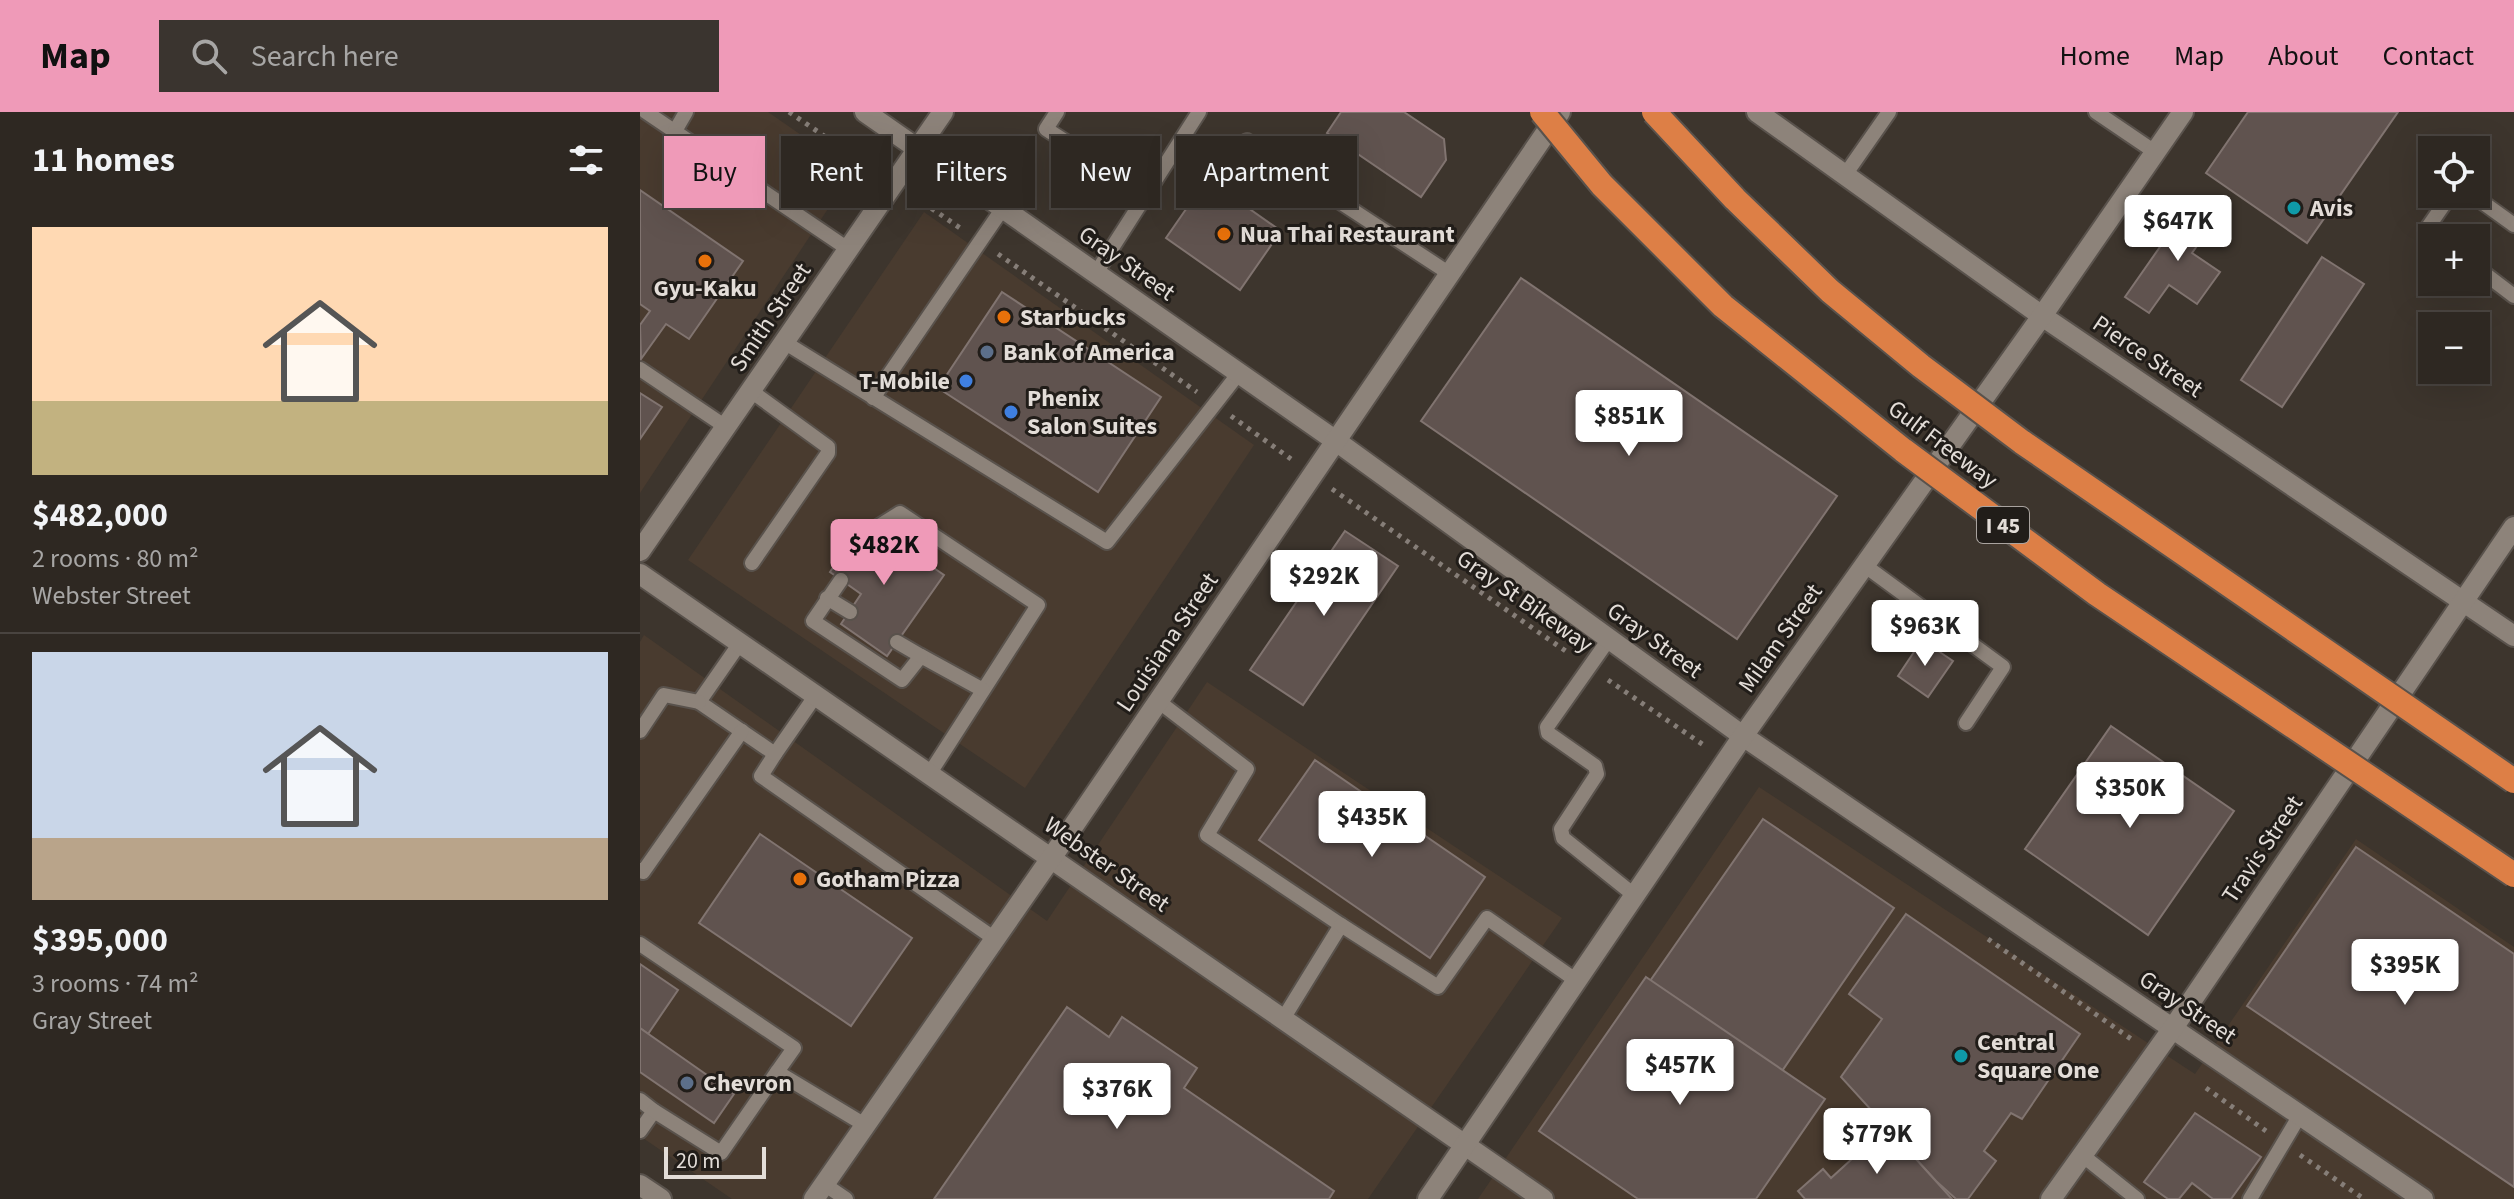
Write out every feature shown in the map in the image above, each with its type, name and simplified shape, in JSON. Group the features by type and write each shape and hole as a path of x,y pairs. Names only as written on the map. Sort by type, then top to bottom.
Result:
{"highway":[{"name":"Gulf Freeway","path":"1542,112 1602,185 1723,306 1903,450 2097,594 2514,875"},
{"name":"Gulf Freeway","path":"1654,112 1735,199 1830,291 1921,366 2022,442 2514,781"}],"main road":[{"name":"Gray Street","path":"865,112 907,141"},
{"name":"Smith Street","path":"926,136 943,112"},
{"name":"Louisiana Street","path":"819,1192 1052,857 1560,112"},
{"name":"Pierce Street","path":"1757,112 2042,316 2514,636"},
{"name":"Milam Street","path":"1428,1199 1743,736 2183,112"},
{"name":"Smith Street","path":"640,551 907,163"},
{"name":"Gray Street","path":"1003,208 1336,441 1743,736 2423,1199"},
{"name":"Travis Street","path":"2051,1199 2173,1028 2514,527"},
{"name":"Webster Street","path":"640,574 1543,1199"},
{"path":"640,1185 661,1199"}],"lane":[{"path":"646,112 848,249"},
{"path":"675,131 686,112"},
{"path":"1057,112 1046,129 1057,136"},
{"path":"1160,174 1199,112"},
{"path":"1845,175 1889,112"},
{"path":"2096,112 2155,152"},
{"path":"873,398 1003,208"},
{"path":"1096,273 1138,208"},
{"path":"1349,208 1450,274"},
{"path":"2490,208 2514,225"},
{"path":"2490,278 2514,296"},
{"path":"784,342 1107,542 1239,373"},
{"path":"640,369 726,427"},
{"path":"751,391 828,447 828,453 752,563"},
{"path":"876,528 900,513 1038,605 930,773"},
{"path":"1864,565 2003,667 1966,723"},
{"path":"841,580 813,621 902,680 921,656"},
{"path":"827,598 850,612"},
{"path":"1609,639 1547,727 1548,733 1595,766 1597,774 1561,829 1563,838 1634,895"},
{"path":"897,642 983,690"},
{"path":"699,702 740,643"},
{"path":"640,731 664,695 699,702 775,754"},
{"path":"816,695 761,776 995,939"},
{"path":"1158,701 1247,769 1207,835 1341,925 1438,987 1487,918 1577,981"},
{"path":"640,870 643,872 742,731"},
{"path":"1283,1019 1341,925"},
{"path":"640,944 794,1048 721,1153 640,1100"},
{"path":"777,1072 865,1125"},
{"path":"640,1131 654,1111"},
{"path":"2250,1199 2300,1115"},
{"path":"2082,1155 2137,1199"},
{"path":"819,1192 846,1199"}],"path":[{"path":"789,112 823,136"},
{"path":"937,211 1264,440"},
{"name":"Gray St Bikeway","path":"1349,502 1680,731"}],"shaded area":[{"path":"640,112 768,112 803,136 781,136 781,208 829,208 640,493"},
{"path":"924,212 1254,445 1025,788 688,560"},
{"path":"644,635 1047,921 1207,682 1562,918 1368,1199 732,1199 640,1136 640,642"},
{"path":"1759,787 2195,1074 2356,839 2514,947 2514,1199 1478,1199"}],"building":[{"path":"1341,112 1404,112 1444,139 1446,160 1421,197 1357,153 1357,136 1331,136 1327,133"},
{"name":"Avis","path":"2248,112 2398,112 2307,243 2206,173"},
{"path":"640,190 743,261 689,339 666,324 641,359 640,325 650,311 640,304"},
{"path":"2192,201 2217,218 2192,253 2220,272 2197,304 2169,285 2149,313 2125,297"},
{"name":"Nua Thai Restaurant","path":"1187,208 1248,208 1281,231 1240,290 1166,238"},
{"path":"2322,257 2364,284 2282,407 2241,380"},
{"path":"1521,278 1837,496 1737,639 1421,421"},
{"path":"1002,292 1161,397 1098,492 938,388"},
{"path":"640,393 662,407 640,439"},
{"path":"865,521 944,575 887,656 841,624 861,594 830,572"},
{"path":"1345,531 1398,566 1303,705 1250,670"},
{"path":"1922,640 1953,661 1928,697 1898,676"},
{"path":"2111,726 2234,811 2148,935 2025,849"},
{"path":"1315,760 1485,877 1430,958 1259,840"},
{"path":"1763,819 1894,908 1782,1071 1650,981"},
{"path":"760,834 912,938 851,1026 699,923"},
{"path":"2356,847 2514,954 2514,1187 2247,1006"},
{"name":"Central Square One","path":"1906,914 2080,1034 2022,1119 2011,1113 1984,1151 1996,1161 1968,1199 1956,1199 1936,1181 1841,1077 1882,1019 1849,994"},
{"path":"640,964 678,990 648,1034 640,1028"},
{"path":"1646,977 1825,1099 1756,1199 1638,1199 1539,1131"},
{"path":"1067,1007 1109,1037 1122,1017 1197,1068 1184,1088 1334,1191 1329,1199 934,1199"},
{"name":"Chevron","path":"640,1028 734,1094 714,1123 640,1072"},
{"path":"2195,1113 2261,1157 2231,1199 2213,1199 2192,1183 2179,1199 2168,1199 2144,1182"},
{"path":"1887,1127 1952,1199 1805,1199 1798,1191 1823,1169 1831,1178"}],"place":[{"name":"Avis","path":"2294,208"},
{"name":"Nua Thai Restaurant","path":"1224,234"},
{"name":"Gyu-Kaku","path":"705,261"},
{"name":"Starbucks","path":"1004,317"},
{"name":"Bank of America","path":"987,352"},
{"name":"T-Mobile","path":"966,381"},
{"name":"Phenix Salon Suites","path":"1011,412"},
{"name":"Gotham Pizza","path":"800,879"},
{"name":"Central Square One","path":"1961,1056"},
{"name":"Chevron","path":"687,1083"}]}
